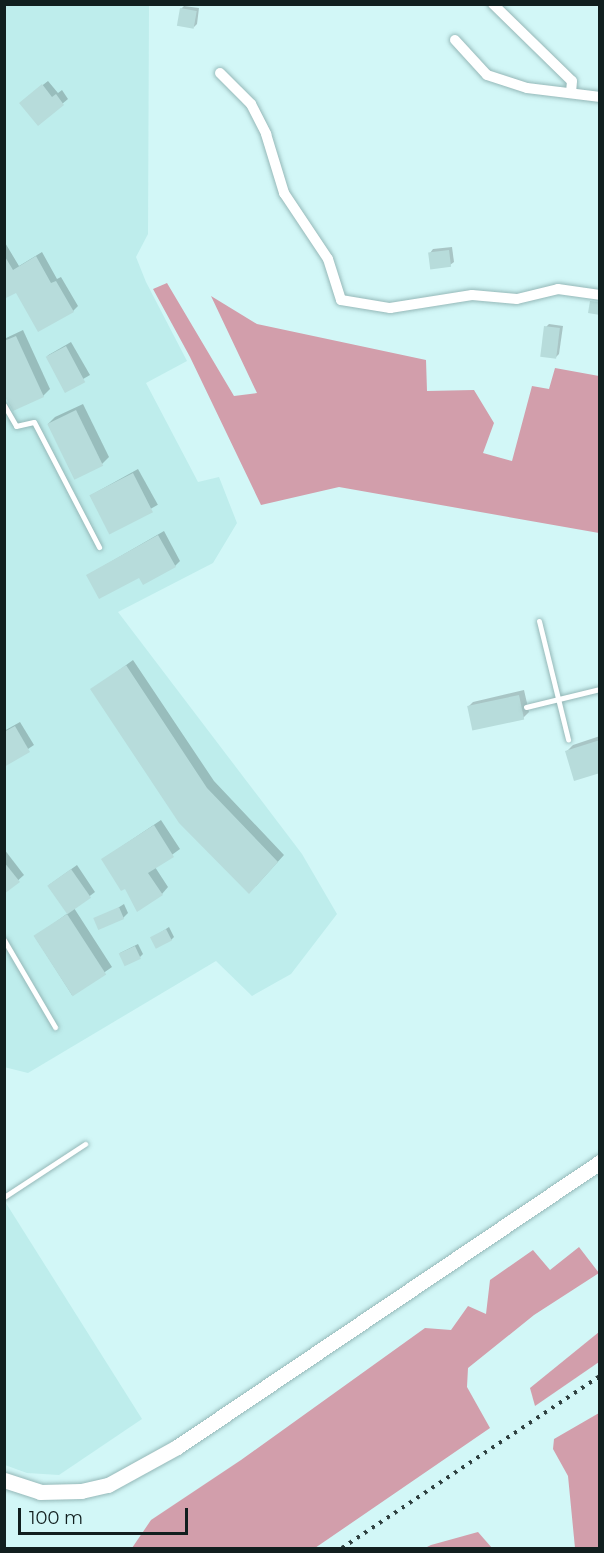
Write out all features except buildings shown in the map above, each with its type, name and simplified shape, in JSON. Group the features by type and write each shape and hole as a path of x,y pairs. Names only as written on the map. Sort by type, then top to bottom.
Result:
{"street":[{"path":"493,4 572,81 571,93"},
{"path":"455,40 487,75 526,88 600,97"},
{"path":"220,73 251,104 266,134 284,193 328,259 341,300 390,308 472,295 517,299 558,290 573,290 600,295"},
{"path":"4,1480 40,1492 81,1491 108,1485 177,1447 600,1162"}],"lane":[{"path":"4,405 16,426 34,422 99,547"},
{"path":"539,621 568,739"},
{"path":"526,707 600,689"},
{"path":"4,940 55,1026"},
{"path":"4,1197 85,1144"}],"shaded area":[{"path":"4,5 149,5 148,234 136,257 146,282 187,361 146,383 198,482 219,477 237,523 213,563 118,612 302,854 337,914 291,974 252,996 216,961 28,1073 4,1067"},
{"path":"167,283 234,396 257,393 211,296 257,324 426,360 427,391 474,390 494,423 483,453 512,461 532,386 549,389 555,368 599,376 599,533 339,487 261,505 190,357 153,289"},
{"path":"4,1200 142,1419 59,1475 27,1473 5,1465"},
{"path":"579,1247 599,1273 534,1315 468,1368 467,1387 490,1428 315,1548 132,1548 151,1520 241,1460 425,1328 451,1330 468,1306 486,1314 490,1280 533,1250 550,1270"},
{"path":"599,1332 599,1362 535,1406 530,1388"},
{"path":"599,1413 599,1548 575,1548 568,1476 553,1449 554,1439"},
{"path":"478,1532 492,1548 425,1548 431,1545"}],"railway":[{"path":"342,1548 600,1376"}]}
